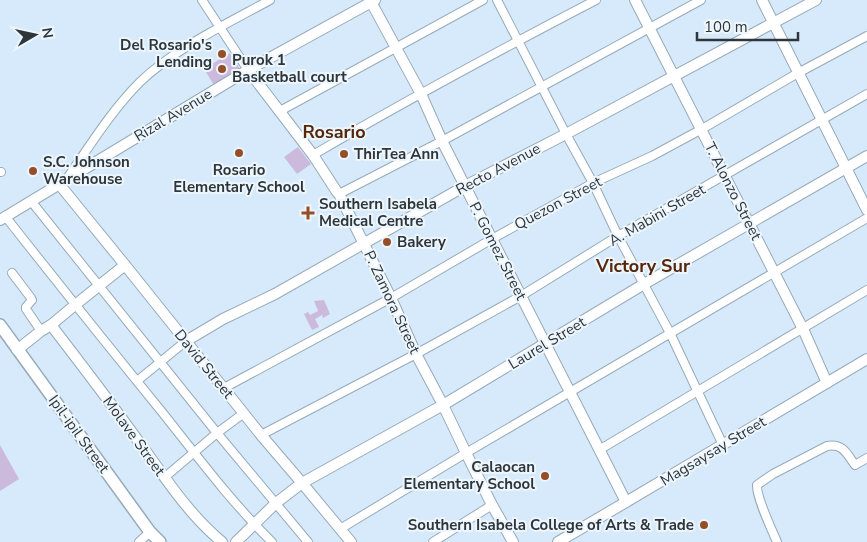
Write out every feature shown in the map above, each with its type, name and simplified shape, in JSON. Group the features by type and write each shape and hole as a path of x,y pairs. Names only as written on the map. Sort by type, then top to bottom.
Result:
{"main road":[{"name":"Ipil-ipil Street","path":"0,325 150,532 160,542"}],"street":[{"name":"P. Zamora Street","path":"202,0 248,70 280,111 339,194 391,298 416,354 512,542"},
{"path":"62,182 118,106 142,80 166,61 270,0"},
{"path":"280,111 483,0"},
{"path":"497,0 670,333 723,445"},
{"path":"312,155 365,124 596,0"},
{"name":"T. Alonzo Street","path":"636,0 803,329 827,383"},
{"path":"339,194 442,141 701,0"},
{"path":"762,0 867,210"},
{"name":"Recto Avenue","path":"137,381 186,341 223,319 275,294 465,186 816,0"},
{"name":"P. Gomez Street","path":"372,1 421,94 442,141 626,502"},
{"name":"Rizal Avenue","path":"3,218 248,70 372,1"},
{"name":"Quezon Street","path":"224,388 391,298 593,183 652,156 867,36"},
{"name":"A. Mabini Street","path":"261,435 416,354 521,296 618,236 867,94"},
{"name":"Laurel Street","path":"236,542 276,503 302,482 443,405 644,284 867,156"},
{"name":"David Street","path":"62,182 125,265 261,435 351,542"},
{"path":"31,200 308,542"},
{"path":"3,218 195,453 254,524 272,542"},
{"path":"340,530 466,453 867,218"},
{"path":"18,350 125,265"},
{"path":"12,273 32,300 26,309 41,331"},
{"path":"599,450 867,290"},
{"name":"Molave Street","path":"51,325 103,392 187,507 222,542"},
{"name":"Magsaysay Street","path":"558,542 867,359"},
{"path":"165,477 244,413"},
{"path":"777,542 761,501 757,485 828,446 839,446 855,465 867,458"},
{"path":"433,542 492,505"},
{"path":"139,542 150,532"}],"shaded area":[{"name":"Purok 1 Basketball court","path":"230,53 240,69 214,85 204,69"},
{"path":"298,147 311,164 297,174 284,157"},
{"path":"324,300 330,314 323,318 322,315 315,319 319,327 312,330 304,314 308,312 310,315 318,311 314,301"},
{"path":"0,445 19,479 0,491"}],"place":[{"name":"Del Rosario's Lending","path":"222,54"},
{"name":"Purok 1 Basketball court","path":"222,69"},
{"name":"Rosario Elementary School","path":"239,153"},
{"name":"ThirTea Ann","path":"344,154"},
{"name":"S.C. Johnson Warehouse","path":"33,171"},
{"name":"Southern Isabela Medical Centre","path":"308,213"},
{"name":"Bakery","path":"387,242"},
{"name":"Calaocan Elementary School","path":"545,476"},
{"name":"Southern Isabela College of Arts & Trade","path":"704,525"}],"district":[{"name":"Rosario","path":"334,132"},
{"name":"Victory Sur","path":"643,266"}]}
